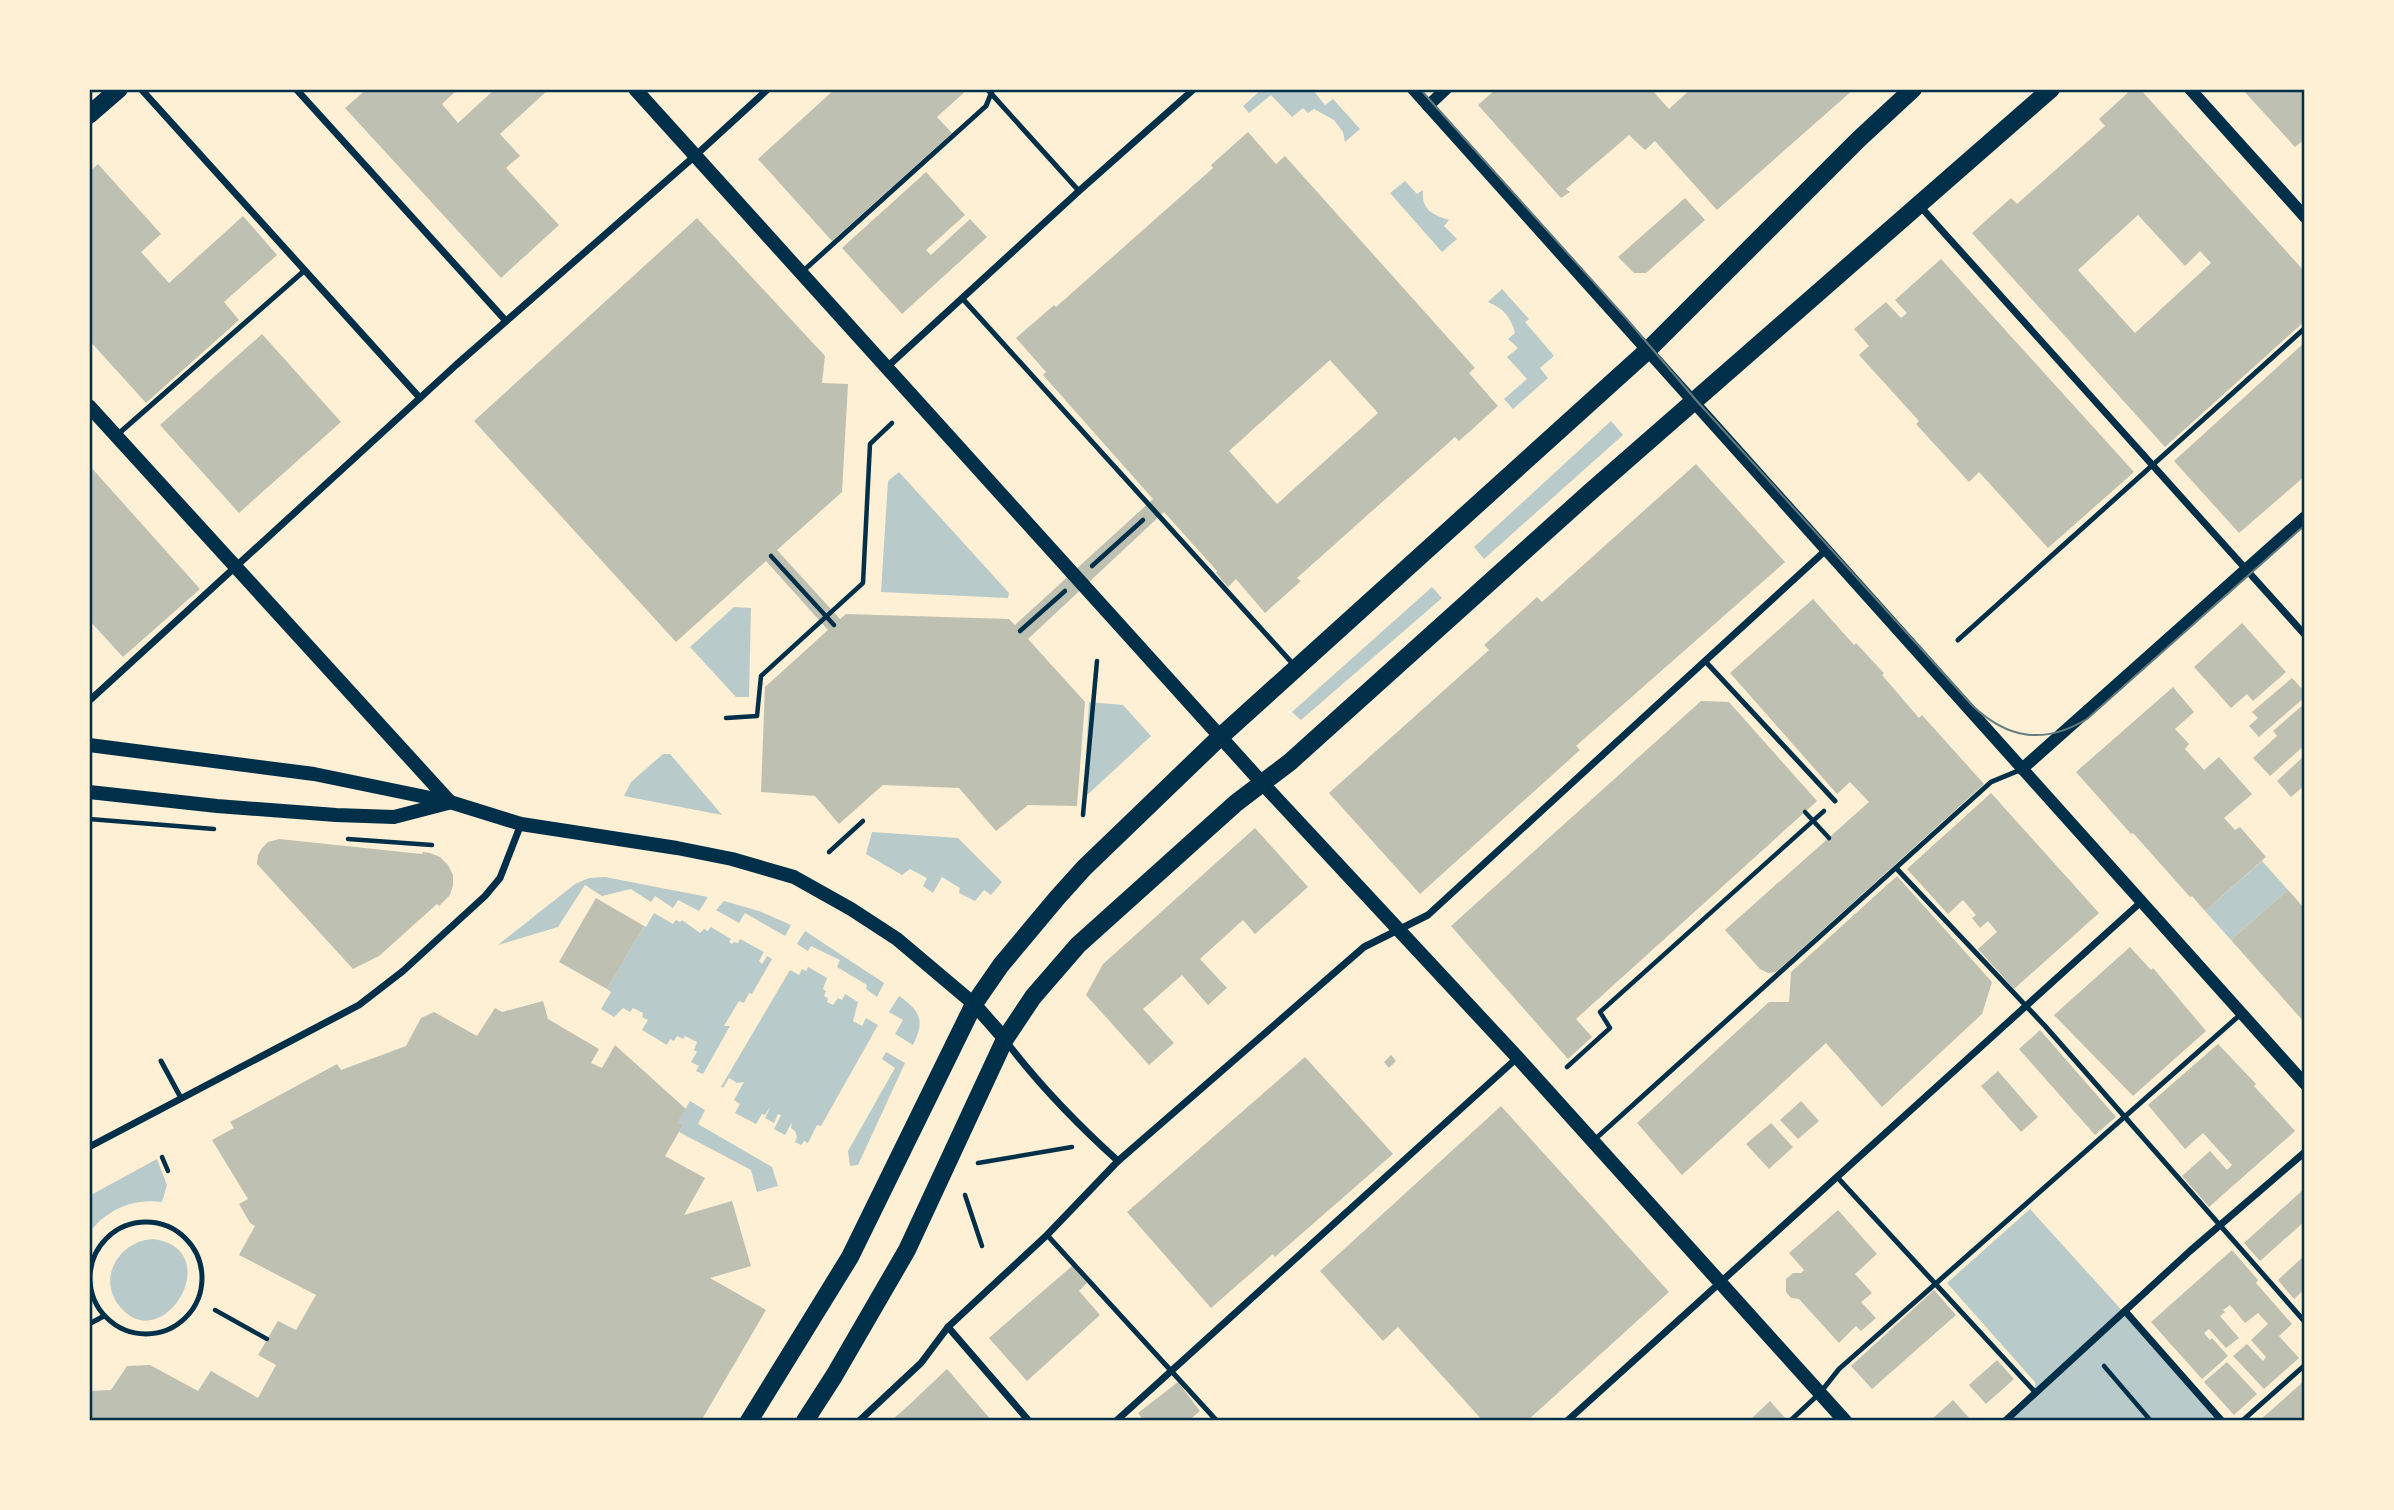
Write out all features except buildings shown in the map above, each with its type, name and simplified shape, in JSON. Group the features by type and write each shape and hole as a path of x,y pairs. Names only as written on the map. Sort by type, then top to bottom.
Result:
{"main road":[{"path":"89,115 119,89"},
{"path":"635,89 1262,784 1517,1057 1845,1421"},
{"path":"749,1421 850,1257 974,1004 1001,965 1084,868 1220,737 1647,351 1859,139 1913,89"},
{"path":"805,1421 907,1250 1005,1039 1033,997 1078,945 1236,803 1290,762 1589,493 2051,89"},
{"path":"90,408 450,802"},
{"path":"89,745 314,774 450,802 521,824 677,848 732,859 794,877 897,939 974,1004 1005,1039"},
{"path":"89,792 257,809 394,817 450,802"}],"street":[{"path":"141,89 420,398"},
{"path":"296,89 506,321"},
{"path":"89,701 420,398 768,89"},
{"path":"1413,89 2305,1084"},
{"path":"1428,106 1446,89"},
{"path":"2190,89 2305,217"},
{"path":"886,368 1188,91"},
{"path":"1919,205 2305,635"},
{"path":"2022,769 2305,517"},
{"path":"859,1421 921,1363 948,1327 1047,1235 1118,1161 1364,947 1428,915 1826,550"},
{"path":"89,1147 359,1005 403,971 471,910 500,878 521,824"},
{"path":"1567,1421 2141,902"},
{"path":"1005,1039 1034,1078 1118,1161"},
{"path":"1116,1421 1517,1057"},
{"path":"2005,1421 2219,1225 2305,1152"},
{"path":"2125,1311 2222,1421"},
{"path":"948,1327 1029,1421"}],"lane":[{"path":"990,91 1079,191"},
{"path":"800,274 986,106 990,91"},
{"path":"117,436 304,271"},
{"path":"962,298 1296,668"},
{"path":"1958,640 2305,328"},
{"path":"1705,661 1835,801"},
{"path":"1593,1141 1991,782 2022,769"},
{"path":"1896,867 2045,1026 2305,1322"},
{"path":"1790,1421 1820,1393 1839,1369 2241,1014"},
{"path":"161,1061 181,1098"},
{"path":"1837,1177 2036,1393"},
{"path":"149,1222 167,1226 184,1236 196,1250 202,1268 202,1286 196,1303 186,1318 171,1329 153,1334 135,1334 118,1327 104,1316 94,1300 90,1282 92,1263 100,1246 113,1232 130,1224 149,1222"},
{"path":"1047,1235 1217,1421"},
{"path":"89,1324 104,1316"},
{"path":"2242,1421 2305,1365"}],"path":[{"path":"726,718 757,716 761,676 863,583 870,444 892,424"},
{"path":"771,556 834,625"},
{"path":"1083,815 1097,661"},
{"path":"1567,1067 1611,1028 1600,1012 1835,801"},
{"path":"1805,812 1829,838"},
{"path":"829,852 863,821"},
{"path":"978,1163 1072,1147"},
{"path":"162,1157 168,1171"},
{"path":"965,1195 982,1246"},
{"path":"215,1310 267,1339"},
{"path":"2104,1366 2151,1421"}],"shaded area":[{"path":"1262,89 1312,89 1325,105 1333,99 1360,129 1345,142 1343,132 1334,120 1314,109 1308,113 1303,108 1292,117 1271,95 1249,113 1243,106"},
{"path":"1405,181 1417,194 1423,190 1424,202 1429,211 1449,220 1444,226 1457,239 1442,252 1390,193"},
{"path":"1502,289 1529,319 1525,322 1554,356 1540,368 1548,378 1513,409 1504,399 1527,379 1507,357 1518,348 1508,339 1515,333 1509,318 1502,310 1488,302"},
{"path":"1611,421 1623,435 1484,559 1474,547"},
{"path":"899,472 1009,593 1008,598 881,592 888,481"},
{"path":"1432,587 1442,598 1301,720 1292,712"},
{"path":"734,607 751,608 749,697 736,697 690,647"},
{"path":"1089,702 1123,705 1151,736 1086,796 1084,792"},
{"path":"663,754 670,754 722,815 624,796 631,782"},
{"path":"872,832 958,838 1002,882 991,895 984,890 975,901 959,893 960,888 942,877 933,893 923,886 927,878 910,869 902,875 866,854"},
{"path":"2262,861 2288,890 2231,940 2205,911"},
{"path":"605,877 708,897 699,911 678,900 673,908 655,896 651,902 631,889 602,896 585,885 558,927 498,945 575,884 589,878"},
{"path":"724,901 759,911 791,925 785,936 745,913 739,923 716,910"},
{"path":"654,913 673,924 676,920 682,920 700,933 711,927 731,939 729,942 732,944 738,943 740,939 764,952 759,961 762,964 767,956 772,959 752,994 749,993 744,1003 739,1001 724,1026 730,1026 703,1074 696,1071 699,1066 691,1062 697,1052 694,1050 697,1042 685,1036 683,1039 677,1036 674,1041 670,1039 667,1045 642,1030 648,1020 642,1017 643,1013 633,1008 630,1012 623,1008 614,1017 601,1009 611,992 607,989"},
{"path":"805,931 884,983 877,997 866,989 867,985 837,967 840,960 811,946 808,951 797,944"},
{"path":"808,967 827,978 823,989 826,991 824,996 828,998 827,1002 833,1005 838,998 842,1000 845,994 858,1002 853,1021 862,1026 866,1018 878,1025 821,1126 817,1125 808,1143 804,1141 801,1145 795,1142 797,1137 791,1128 792,1122 785,1135 774,1129 781,1115 778,1114 774,1123 765,1118 771,1106 756,1124 735,1113 740,1104 734,1100 744,1082 737,1083 729,1078 723,1088 721,1087 790,970 799,975 802,969 806,971"},
{"path":"899,996 919,1017 919,1029 913,1045 895,1034 903,1020 889,1012"},
{"path":"886,1052 905,1063 858,1165 850,1166 848,1151 895,1068 882,1059"},
{"path":"690,1101 705,1110 698,1124 772,1167 778,1186 757,1192 751,1170 679,1132 683,1125 678,1122"},
{"path":"157,1159 167,1185 162,1202 141,1202 121,1207 104,1218 89,1233 89,1196"},
{"path":"2030,1209 2222,1421 2005,1421 2035,1393 2035,1382 1947,1283"},
{"path":"153,1239 175,1247 186,1261 187,1278 181,1296 170,1310 155,1319 138,1320 121,1308 114,1297 111,1274 121,1254 141,1241"}],"tram line":[{"path":"1420,89 1972,705 1999,725 2012,731 2041,735 2056,733 2087,719 2305,525"}]}
